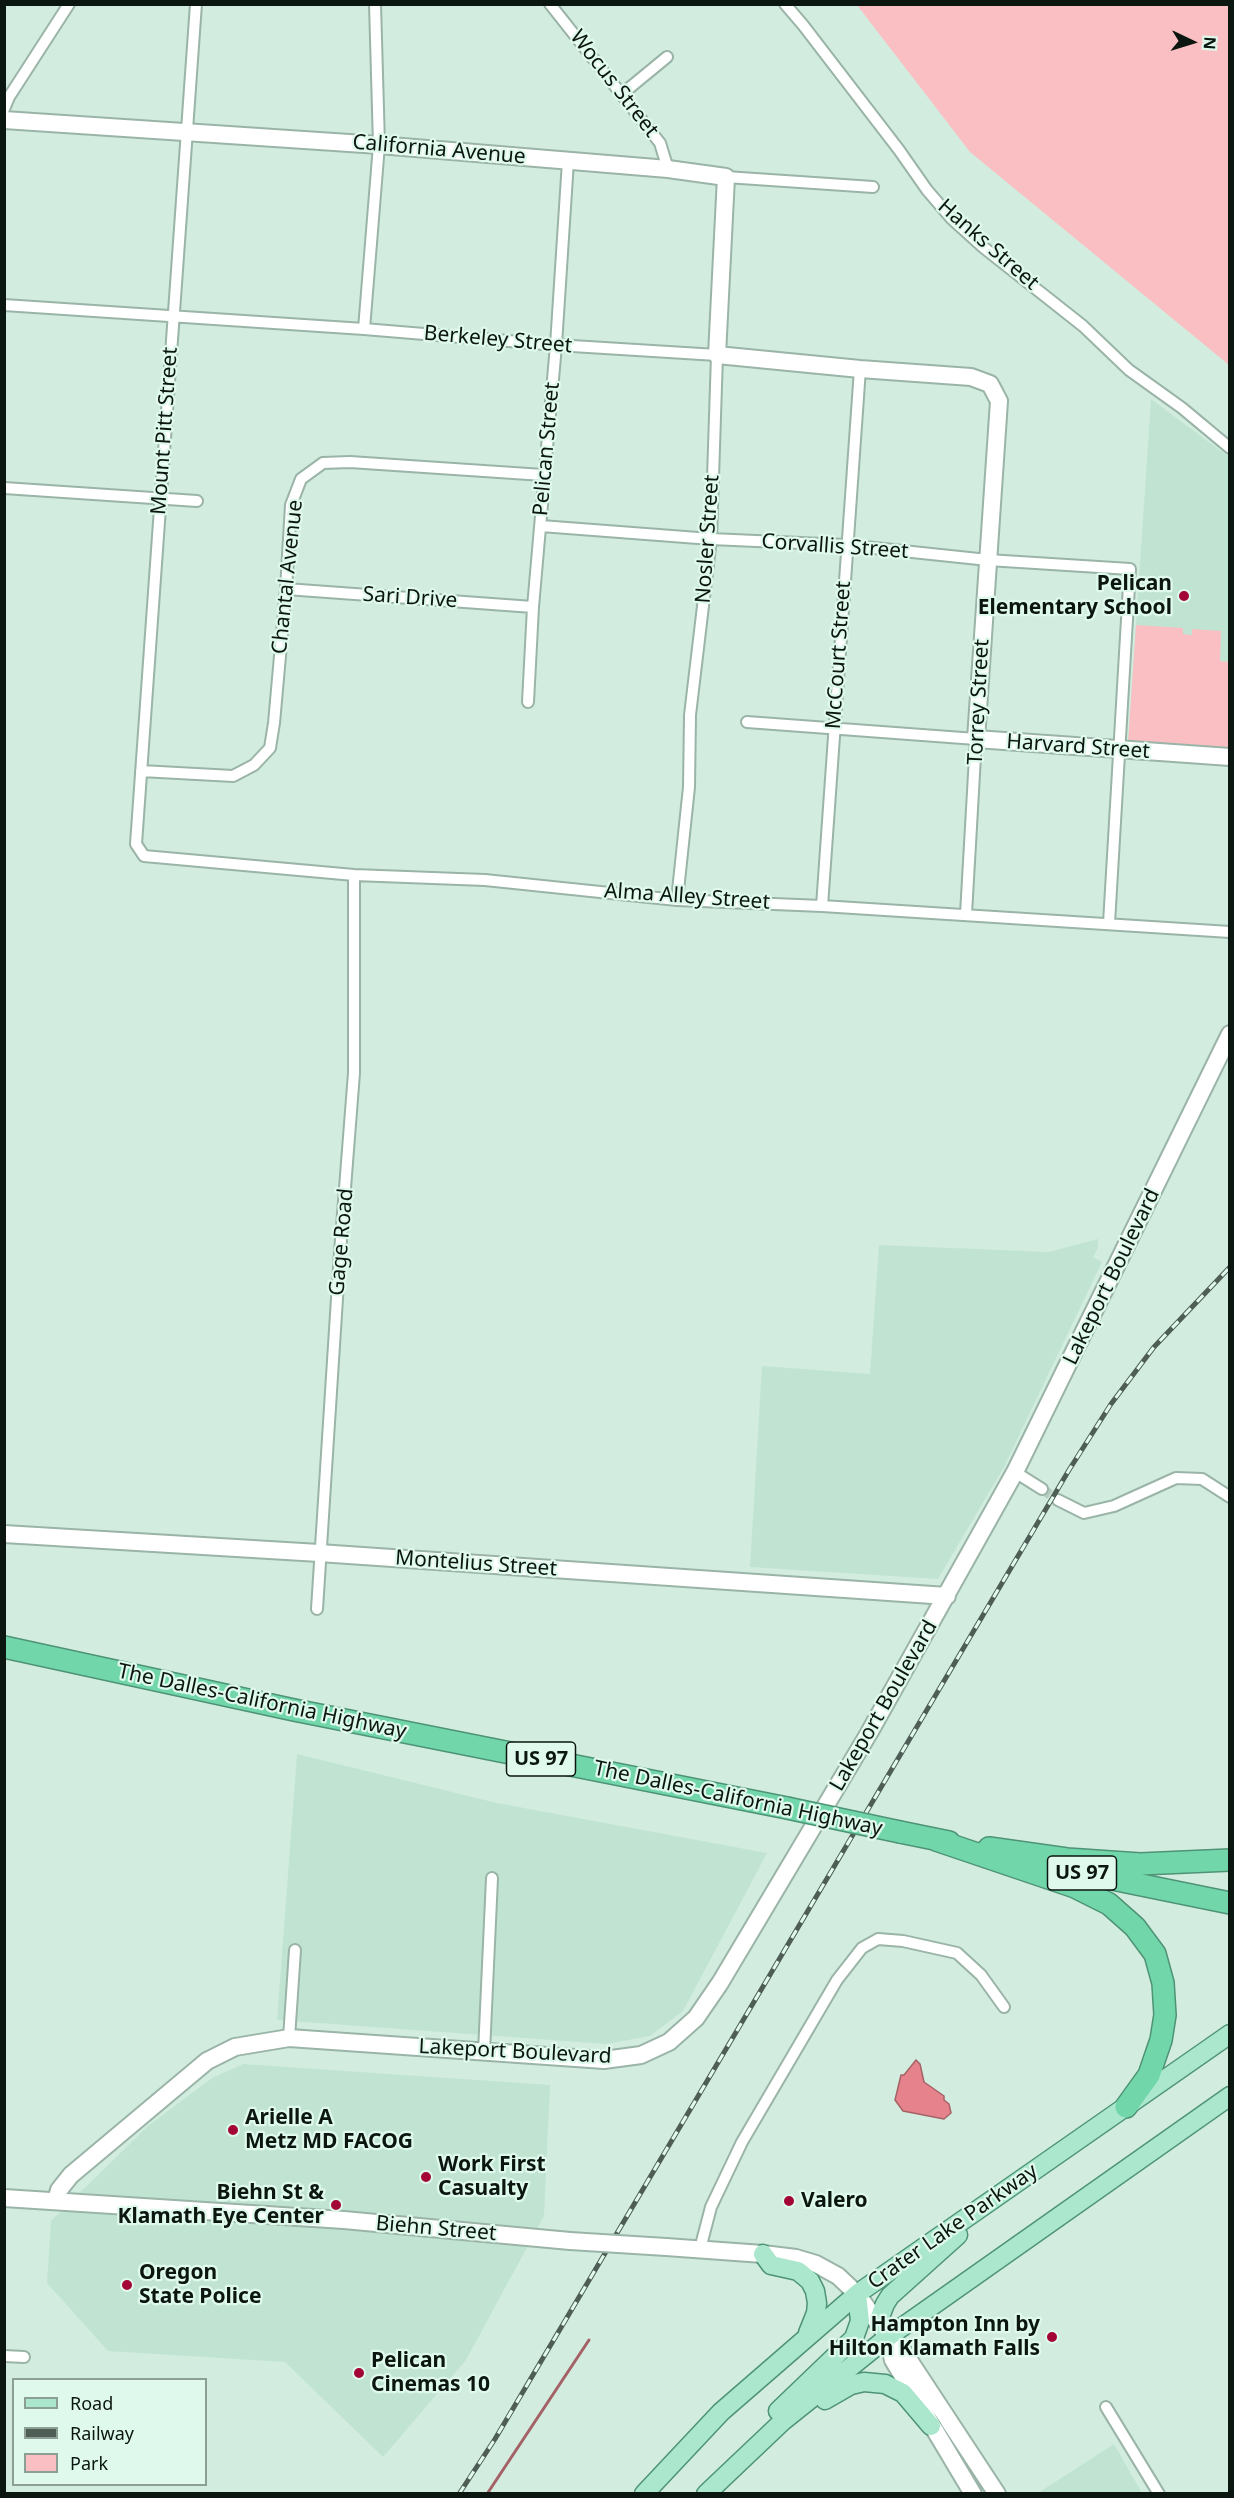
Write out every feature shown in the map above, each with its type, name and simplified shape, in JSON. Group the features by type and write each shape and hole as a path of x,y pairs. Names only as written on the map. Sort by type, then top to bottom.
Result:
{"highway":[{"name":"The Dalles-California Highway","path":"4,1647 294,1710 936,1840 1067,1859 1140,1864 1230,1860"},
{"name":"US 97","path":"936,1840 1230,1903"},
{"path":"936,1840 1076,1887 1109,1904 1135,1927 1155,1954 1163,1983 1166,2015 1161,2040 1149,2075 1126,2107"}],"main road":[{"name":"Crater Lake Parkway","path":"644,2493 721,2412 857,2294 1230,2034"},
{"path":"706,2493 783,2421 888,2337 1230,2096"},
{"path":"888,2337 880,2318 890,2296 962,2232 981,2208"},
{"path":"763,2253 771,2265 798,2271 810,2281 815,2291 816,2313 806,2338"},
{"path":"765,2438 772,2416 854,2338 860,2321 857,2294"},
{"path":"765,2438 843,2389 864,2382 885,2384 903,2393 932,2426"}],"street":[{"path":"4,109 7,94 69,4"},
{"name":"Mount Pitt Street","path":"144,856 136,844 185,132 196,4"},
{"path":"364,330 379,145 375,4"},
{"name":"Wocus Street","path":"550,4 660,143 668,169"},
{"name":"Hanks Street","path":"784,4 810,33 927,190 951,218 983,247 1083,326 1129,370 1182,408 1230,448"},
{"path":"622,94 667,57"},
{"name":"California Avenue","path":"4,120 379,145 668,169 726,177 873,187"},
{"name":"Pelican Street","path":"528,702 533,607 556,345 568,160"},
{"name":"Nosler Street","path":"677,900 689,787 690,715 711,539 726,177"},
{"name":"Berkeley Street","path":"4,305 717,355 971,377 990,384"},
{"name":"McCourt Street","path":"822,906 860,369"},
{"name":"Torrey Street","path":"966,914 999,401 990,384"},
{"name":"Chantal Avenue","path":"141,771 233,776 254,765 270,748 286,590 291,505 301,478 323,463 350,462 543,475"},
{"path":"4,488 197,501"},
{"name":"Corvallis Street","path":"541,526 711,539 846,546 987,560 1130,569 1118,751"},
{"name":"Sari Drive","path":"286,590 533,607"},
{"name":"Harvard Street","path":"747,722 1118,751 1230,757"},
{"path":"1109,923 1118,751"},
{"name":"Alma Alley Street","path":"144,856 354,874 485,880 677,900 966,914 1230,932"},
{"name":"Gage Road","path":"317,1609 319,1553 354,1073 354,874"},
{"name":"Lakeport Boulevard","path":"56,2201 63,2183 71,2175 207,2061 235,2047 289,2038 604,2060 641,2055 669,2042 696,2018 720,1983 839,1783 947,1596 1015,1472 1230,1034"},
{"path":"1015,1472 1042,1489"},
{"path":"1058,1500 1084,1513 1114,1506 1176,1478 1202,1479 1230,1497"},
{"name":"Montelius Street","path":"4,1534 947,1596"},
{"path":"484,2052 492,1878"},
{"path":"700,2249 711,2207 742,2142 837,1980 862,1948 878,1939 903,1941 957,1953 981,1975 1004,2007"},
{"path":"289,2038 295,1950"},
{"name":"Biehn Street","path":"4,2198 345,2220 570,2241 763,2253 816,2264 838,2276 857,2294 888,2337"},
{"path":"888,2337 892,2360 973,2493"},
{"path":"888,2337 903,2351 997,2493"},
{"path":"4,2356 24,2357"},
{"path":"1106,2407 1160,2493"}],"shaded area":[{"name":"Pelican Elementary School","path":"1151,399 1229,457 1229,749 1128,743"},
{"path":"1098,1239 1098,1248 1093,1257 1102,1262 1004,1467 938,1579 750,1567 762,1366 870,1374 879,1245 1049,1252"},
{"path":"297,1754 497,1803 767,1853 683,2011 650,2036 606,2044 277,2020"},
{"path":"916,2060 920,2064 924,2082 944,2096 944,2100 949,2104 951,2113 944,2119 903,2111 895,2100 901,2075 904,2075"},
{"path":"243,2064 550,2085 544,2216 466,2360 383,2457 285,2362 108,2351 47,2283 51,2221 148,2126 212,2078"},
{"path":"1114,2444 1142,2493 1038,2493"}],"green space":[{"path":"857,5 1228,5 1230,16 1229,365 970,152"},
{"path":"1136,625 1183,628 1183,634 1192,635 1192,629 1221,631 1220,661 1229,662 1229,749 1128,743"}],"waterway":[{"path":"487,2494 589,2340"}],"tunnel":[{"path":"1042,1489 1058,1500"}],"railway":[{"path":"459,2494 495,2439 1069,1470 1111,1404 1154,1347 1230,1267"}],"place":[{"name":"Pelican Elementary School","path":"1184,596"},
{"name":"Arielle A Metz MD FACOG","path":"233,2130"},
{"name":"Work First Casualty","path":"426,2177"},
{"name":"Valero","path":"789,2201"},
{"name":"Biehn St & Klamath Eye Center","path":"336,2205"},
{"name":"Oregon State Police","path":"127,2285"},
{"name":"Hampton Inn by Hilton Klamath Falls","path":"1052,2337"},
{"name":"Pelican Cinemas 10","path":"359,2373"}]}
